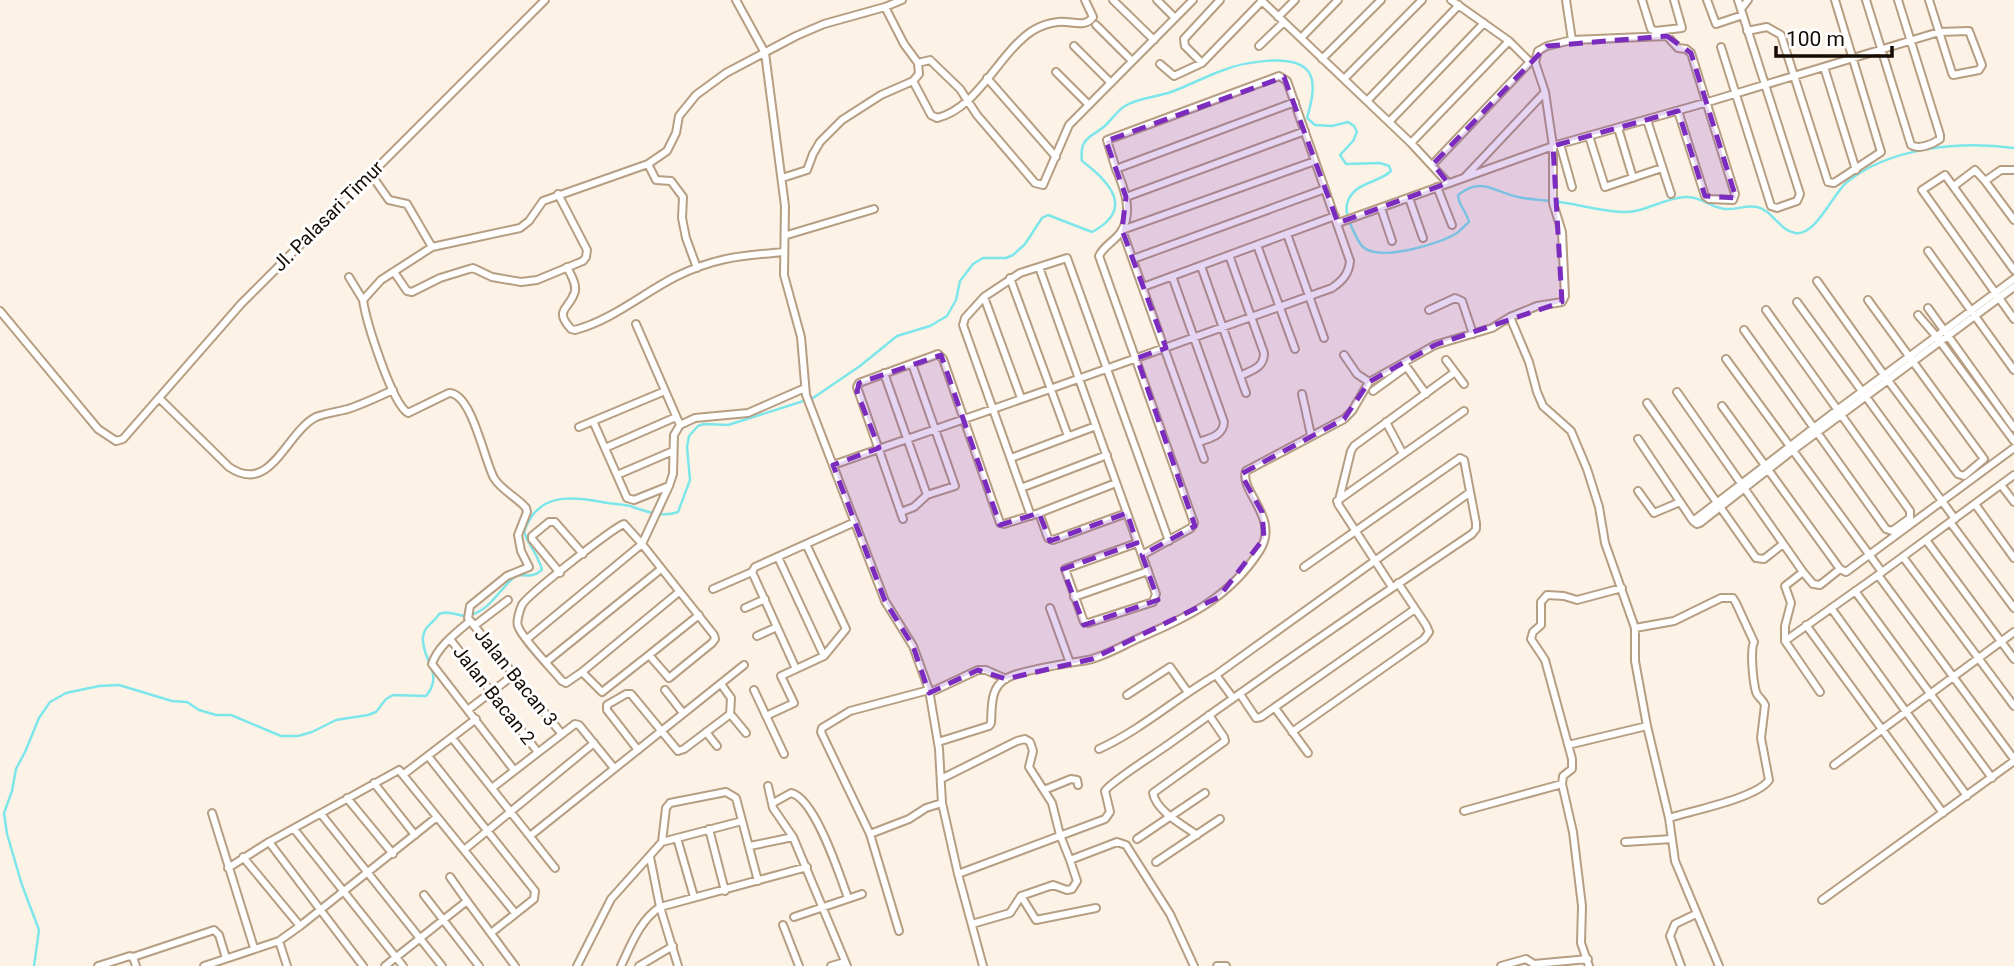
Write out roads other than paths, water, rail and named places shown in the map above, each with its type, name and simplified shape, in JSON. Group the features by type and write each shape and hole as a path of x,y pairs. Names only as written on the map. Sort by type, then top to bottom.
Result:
{"street":[{"name":"Jl. Palasari Timur","path":"0,311 98,429 120,441 241,304 545,0"},
{"path":"736,0 765,53 787,235 784,275 801,337 805,392 885,601 913,646 929,692 938,742 942,803 983,966"},
{"path":"363,300 371,289 432,247 520,228 529,221 543,201 661,157 671,145 679,116 696,95 726,74 824,24 885,8 902,0"},
{"path":"913,81 931,115 944,117 967,100 1011,50 1030,33 1043,25 1058,22 1090,22 1093,17 1085,0"},
{"path":"1113,0 1154,40"},
{"path":"1157,0 1175,18"},
{"path":"918,63 930,60 960,89 977,116 1039,185 1045,183 1069,125 1193,0"},
{"path":"1202,63 1185,46 1184,39 1220,0"},
{"path":"1259,47 1295,0"},
{"path":"1301,38 1338,0"},
{"path":"1322,59 1381,0"},
{"path":"1344,79 1422,0"},
{"path":"1451,0 1509,41 1533,62 1545,92 1556,145 1572,187"},
{"path":"1566,0 1572,40"},
{"path":"1642,0 1651,29 1656,31 1682,28 1674,0"},
{"path":"1707,0 1716,24 1742,12 1748,0"},
{"path":"1721,47 1771,206 1777,208 1797,201 1800,194 1738,0"},
{"path":"1747,30 1762,27 1779,33 1828,183 1834,183 1881,152 1835,0"},
{"path":"1866,0 1911,145 1918,147 1937,142 1940,135 1898,0"},
{"path":"1143,287 1287,234 1359,216 1447,182 1556,145 1939,32 1969,31 1982,65 1980,69 1953,75 1939,32 1929,0"},
{"path":"1160,64 1174,76 1202,63 1262,1 1433,164 1447,182"},
{"path":"1367,101 1459,5"},
{"path":"782,178 807,170 820,142 842,120 881,95 913,81 919,74 918,63 904,44 885,8"},
{"path":"1389,122 1484,23"},
{"path":"1096,25 1132,61"},
{"path":"1433,164 1533,62 1538,51 1547,46 1572,40 1667,36 1678,48 1691,53 1735,194 1733,200 1709,199 1705,196 1678,111"},
{"path":"1411,143 1509,41"},
{"path":"1074,46 1111,83"},
{"path":"1824,67 1856,170"},
{"path":"1056,72 1089,105"},
{"path":"833,465 1166,348 1332,288 1342,281 1350,261 1339,220 1325,189 1287,81 1279,76 1107,140 1126,197 1126,218 1122,230 1166,348 1205,459"},
{"path":"987,79 1056,157"},
{"path":"1465,177 1545,92"},
{"path":"1116,169 1295,102"},
{"path":"1647,120 1671,194"},
{"path":"1618,128 1633,178"},
{"path":"1126,197 1305,131"},
{"path":"1589,136 1605,187 1662,169"},
{"path":"1373,391 1406,365 1446,340 1492,328 1510,317 1564,299 1562,232 1553,204 1556,145"},
{"path":"1142,555 1191,528 1195,523 1099,256 1122,230 1315,161"},
{"path":"648,164 656,180 671,181 683,197 682,218 697,268"},
{"path":"1954,186 1975,170 2014,220"},
{"path":"1986,181 2001,170 2014,170"},
{"path":"370,173 389,200 407,204 432,247"},
{"path":"2014,270 1944,174 1922,192 2014,319"},
{"path":"1437,187 1452,225"},
{"path":"1133,258 1325,189"},
{"path":"394,272 407,291 412,292 440,278 473,268 492,277 521,282 537,280 583,261 587,250 558,194"},
{"path":"1409,198 1423,238"},
{"path":"1381,208 1392,241"},
{"path":"787,235 874,209"},
{"path":"1287,234 1324,338"},
{"path":"1257,245 1295,349"},
{"path":"1928,251 2014,370"},
{"path":"567,267 575,286 575,294 563,310 563,317 570,329 575,330 602,320 676,276 697,268 733,256 784,252"},
{"path":"1229,255 1264,353 1264,361 1260,367 1240,376"},
{"path":"1031,516 963,325 965,318 984,297 1010,278 1063,258 1069,260 1169,541"},
{"path":"1200,266 1247,393"},
{"path":"1039,267 1156,594 1153,602 1088,623 1082,619 1064,572 1067,568 1137,543"},
{"path":"1172,276 1224,422 1224,428 1219,434 1199,442"},
{"path":"349,277 363,300 393,390 403,410 408,413 449,393 456,393 484,446 493,476 503,489 526,508 518,536 521,551 529,567 501,581 470,606 470,619"},
{"path":"1010,278 1068,436"},
{"path":"1638,439 1693,521 1698,524 1717,505 1997,295 2014,279"},
{"path":"1818,281 1958,474 1966,474 1984,459 1868,300"},
{"path":"1997,295 2014,287"},
{"path":"984,297 1021,398"},
{"path":"1429,310 1455,298 1459,299 1473,334"},
{"path":"1797,302 1941,501 1952,521 2014,608"},
{"path":"1928,308 2014,428"},
{"path":"1744,330 1886,529 1892,531 1910,518 1910,511 1766,310"},
{"path":"1918,316 1938,338 2014,441"},
{"path":"1510,317 1529,362 1536,392 1543,406 1571,431 1587,469 1599,507 1605,543 1634,628 1635,661 1669,818 1675,861 1719,966"},
{"path":"636,324 680,425"},
{"path":"912,364 955,486 927,495 902,516 856,387 859,383 938,354 941,355 965,418 1000,523 1031,516 1116,483"},
{"path":"1344,355 1357,374 1369,382"},
{"path":"1726,359 1869,554 1880,574 2014,760 1822,900"},
{"path":"1446,360 1464,384"},
{"path":"899,931 870,834 821,732 822,728 850,711 929,692 978,670 986,670 1006,678 1092,659 1177,623 1219,597 1261,549 1264,538 1262,512 1245,480 1246,471 1344,419 1352,411 1369,382 1406,365"},
{"path":"1406,365 1426,394"},
{"path":"1292,733 1424,639 1429,632 1415,608 1373,560 1337,501 1354,446 1455,372"},
{"path":"884,373 927,495"},
{"path":"159,398 229,467 240,475 246,475 260,472 276,460 310,421 393,390"},
{"path":"579,427 665,391"},
{"path":"527,639 642,544 673,474 674,435 680,425 695,418 748,413 805,392"},
{"path":"1677,392 1802,572 1816,586 1840,569"},
{"path":"1302,394 1311,435"},
{"path":"1647,403 1717,505 1760,560 1783,544"},
{"path":"1722,406 1840,569 1846,572 2014,448"},
{"path":"1337,501 1464,411"},
{"path":"605,448 676,418"},
{"path":"593,421 630,501 669,486"},
{"path":"1387,422 1403,454"},
{"path":"1011,458 1096,426"},
{"path":"617,475 673,451"},
{"path":"1021,488 1107,455"},
{"path":"958,874 1105,819 1110,812 1105,791 1108,786 1472,534 1476,523 1464,460 1460,458 1304,567"},
{"path":"1785,640 2014,475"},
{"path":"2001,485 2014,502"},
{"path":"1638,491 1654,513 1680,502"},
{"path":"1099,749 1130,732 1187,691 1216,675 1469,493"},
{"path":"1975,504 2014,558"},
{"path":"1039,513 1048,538 1052,540 1127,513"},
{"path":"560,573 532,536 549,522 555,522 583,554"},
{"path":"713,589 855,522"},
{"path":"649,655 669,678 715,639 699,615 624,524 583,554 522,606 517,625 564,683 582,672 679,592"},
{"path":"1926,540 2014,659"},
{"path":"766,716 794,703 781,676 824,656 846,629 806,544"},
{"path":"778,557 824,656"},
{"path":"1903,557 2014,706"},
{"path":"546,662 661,569"},
{"path":"1074,597 1147,571"},
{"path":"752,572 796,669"},
{"path":"1802,572 1785,586 1791,603 1785,626 1785,640 1820,692"},
{"path":"1501,966 1526,959 1534,964 1588,962 1581,943 1582,906 1573,832 1562,784 1563,776 1572,769 1568,745 1545,660 1531,639 1532,632 1541,625 1542,600 1549,595 1577,600 1622,588"},
{"path":"1855,591 1992,778"},
{"path":"1634,628 1674,621 1728,597 1733,598 1736,603 1754,642 1750,652 1756,693 1765,705 1761,738 1769,780 1762,787 1725,803 1669,818"},
{"path":"745,608 765,599"},
{"path":"508,600 470,619 433,659 432,664 514,770"},
{"path":"1050,608 1070,663"},
{"path":"1240,694 1256,718 1275,708 1415,608"},
{"path":"1831,608 1967,796"},
{"path":"602,692 699,615"},
{"name":"Jalan Bacan 3","path":"470,619 561,733"},
{"path":"1807,625 1943,813"},
{"path":"757,636 777,627"},
{"path":"1834,765 2014,632"},
{"name":"Jalan Bacan 2","path":"450,639 537,751"},
{"path":"530,836 744,665"},
{"path":"1127,695 1170,667 1187,691"},
{"path":"582,672 599,692 602,692 607,710 638,750"},
{"path":"469,709 515,674"},
{"path":"1216,675 1233,698"},
{"path":"938,742 989,726 993,695 1006,678"},
{"path":"721,684 731,698 730,715 746,733"},
{"path":"665,690 683,713"},
{"path":"754,690 784,754"},
{"path":"607,705 631,694 678,751 730,715"},
{"path":"1275,708 1308,753"},
{"path":"1197,835 1171,816 1153,798 1153,793 1224,741 1209,715"},
{"path":"404,774 476,719"},
{"path":"492,788 575,723 614,768"},
{"path":"1568,745 1647,726"},
{"path":"706,732 717,746"},
{"path":"452,738 555,868"},
{"path":"941,779 1007,745 1025,739 1033,747 1029,767 1052,803 1060,835 1077,881 1067,890 1053,885 1021,896 1010,913 972,924"},
{"path":"464,849 594,743"},
{"path":"428,756 536,891 534,899 491,933"},
{"path":"228,868 398,770 404,774 515,913"},
{"path":"1044,789 1072,779 1077,780 1078,785"},
{"path":"373,783 415,835"},
{"path":"1464,811 1562,784"},
{"path":"768,786 776,814 793,837 846,964 831,966"},
{"path":"577,966 611,899 662,842 666,808 670,803 729,793 736,798 758,881"},
{"path":"773,803 792,793 801,797 821,830 848,898"},
{"path":"1137,839 1205,793"},
{"path":"347,798 393,854"},
{"path":"870,834 909,820 926,808 942,803"},
{"path":"212,813 254,948"},
{"path":"321,814 442,966"},
{"path":"204,966 279,941 368,874 437,817"},
{"path":"1156,862 1220,820"},
{"path":"662,842 742,821"},
{"path":"294,829 404,966"},
{"path":"709,829 725,891"},
{"path":"750,846 793,837"},
{"path":"677,838 694,897"},
{"path":"1625,842 1671,839"},
{"path":"269,842 363,966"},
{"path":"1070,860 1117,842 1126,845 1170,914 1194,966"},
{"path":"650,857 660,907 678,966"},
{"path":"243,858 300,926"},
{"path":"621,966 641,925 650,913 660,907 807,867"},
{"path":"450,877 516,966"},
{"path":"794,918 862,894"},
{"path":"424,895 479,966"},
{"path":"1021,896 1036,920 1096,908"},
{"path":"385,966 467,901"},
{"path":"1681,966 1670,936 1675,924 1696,914"},
{"path":"783,925 799,966"},
{"path":"99,966 214,930 219,935 226,958"},
{"path":"279,941 287,966"},
{"path":"639,966 673,946"},
{"path":"133,957 136,966"},
{"path":"1217,966 1226,966"}],"waterway":[{"path":"34,966 39,930 22,885 7,834 4,813 16,769 39,718 50,702 66,693 119,685 172,701 187,702 199,710 216,715 231,715 281,736 298,736 336,720 376,712 386,699 393,695 426,696 431,688 433,673 425,653 423,637 425,630 439,614 467,616 478,612 515,577 533,575 542,570 524,532 537,510 556,500 578,499 627,505 660,514 678,512 690,480 687,447 689,436 698,426 728,425 813,398 860,366 897,336 930,326 947,316 956,300 960,281 973,264 983,258 1006,258 1013,255 1025,244 1042,218 1048,215 1092,232 1105,223 1113,214 1114,196 1101,178 1082,161 1082,147 1087,139 1130,103 1171,92 1241,65 1266,61 1301,65 1308,71 1312,81 1307,118 1315,125 1332,126 1348,122 1357,132 1353,141 1340,155 1346,164 1380,163 1389,166 1391,171 1386,175 1356,190 1351,195 1347,208 1347,215 1361,245 1382,253 1410,250 1457,233 1469,222 1458,195 1474,187 1488,187 1523,198 1623,212 1691,197 1725,209 1757,207 1795,233 1810,228 1846,183 1883,161 1926,149 1971,145 2014,148"}]}
